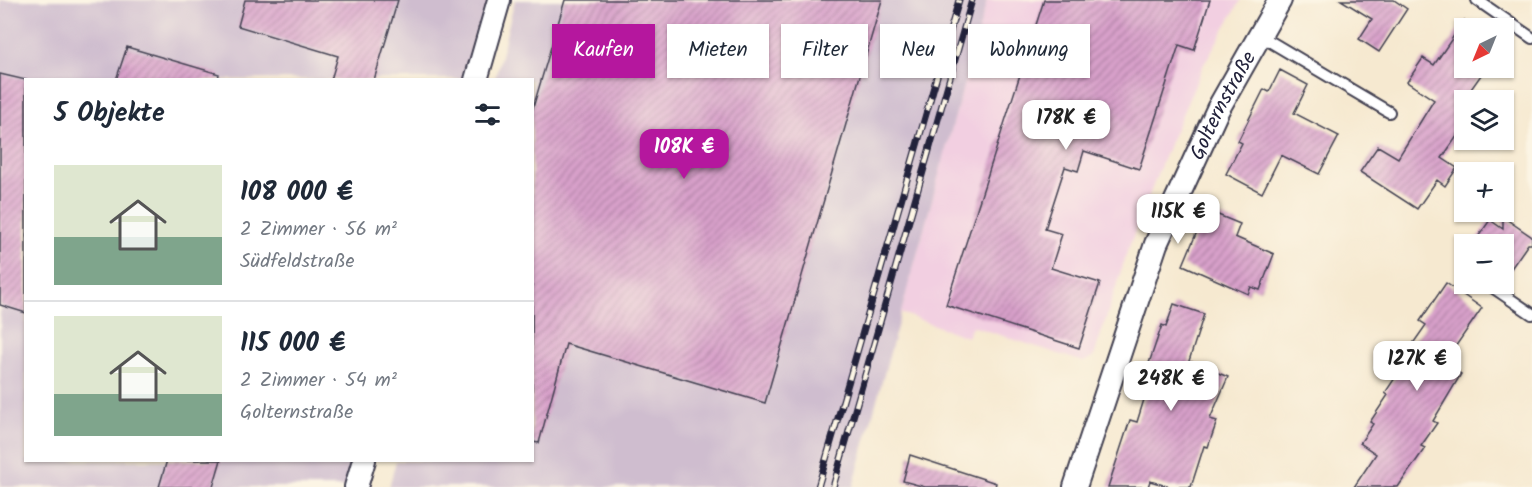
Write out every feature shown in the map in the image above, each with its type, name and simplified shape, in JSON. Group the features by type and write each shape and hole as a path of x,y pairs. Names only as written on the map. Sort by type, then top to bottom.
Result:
{"street":[{"path":"477,78 499,0"},
{"name":"Golternstraße","path":"1075,487 1156,244 1218,109 1280,0"},
{"path":"356,487 363,462"}],"lane":[{"path":"1477,0 1532,38"},
{"path":"1259,35 1389,112"},
{"path":"1503,294 1532,314"}],"shaded area":[{"path":"0,0 499,0 476,78 24,78 24,462 364,462 356,487 0,487"},
{"path":"515,0 987,0 980,24 968,24 968,69 853,487 389,487 396,462 534,462 534,78 495,78"},
{"path":"987,0 1241,0 1204,64 1170,142 1127,252 1094,356 1084,362 972,326 967,337 901,313 968,69 968,78 1090,78 1090,24 980,24"}],"building":[{"path":"245,0 398,0 375,78 332,78 338,56 238,26"},
{"path":"565,0 882,0 868,48 868,24 781,24 781,78 859,78 765,403 566,344 539,443 534,442 534,104 552,44 552,78 655,78 655,24 558,24"},
{"path":"1044,0 1210,0 1194,50 1179,45 1139,169 1084,151 1078,171 1065,167 1045,229 1062,234 1051,268 1100,283 1079,348 946,305 1019,78 1090,78 1090,24 1036,24"},
{"path":"1341,0 1394,0 1407,9 1379,52 1359,39 1372,19"},
{"path":"1454,36 1454,78 1479,78 1470,90 1454,90 1454,141 1442,158 1454,166 1454,172 1445,186 1437,180 1417,209 1360,172 1378,146 1398,158 1434,100 1407,82 1423,58 1434,65"},
{"path":"127,47 219,74 218,78 117,78"},
{"path":"1280,70 1308,85 1294,113 1339,136 1319,174 1281,155 1262,193 1226,174 1242,143 1238,141 1264,89 1269,92"},
{"path":"0,74 24,80 24,312 0,305"},
{"path":"1206,210 1240,224 1235,237 1274,254 1260,290 1251,287 1248,294 1183,265"},
{"path":"1489,222 1493,222 1503,229 1503,222 1510,222 1532,237 1532,244 1528,244 1514,264 1514,234 1480,234"},
{"path":"1446,283 1454,289 1454,294 1462,294 1482,308 1444,363 1461,374 1433,421 1437,423 1421,446 1425,448 1398,487 1354,487 1376,454 1360,443 1373,424 1370,422 1388,395 1385,393 1397,375 1393,372 1426,325 1420,321"},
{"path":"1174,304 1204,314 1189,361 1228,377 1210,419 1217,421 1208,447 1204,446 1191,487 1170,487 1150,481 1148,487 1108,487 1130,420 1137,422 1151,377 1145,375 1162,325 1166,327"},
{"path":"910,455 996,483 995,487 925,487 903,481"},
{"path":"166,462 220,462 213,487 159,487"}],"railway":[{"path":"818,487 959,0"},
{"path":"833,487 972,0"}]}
